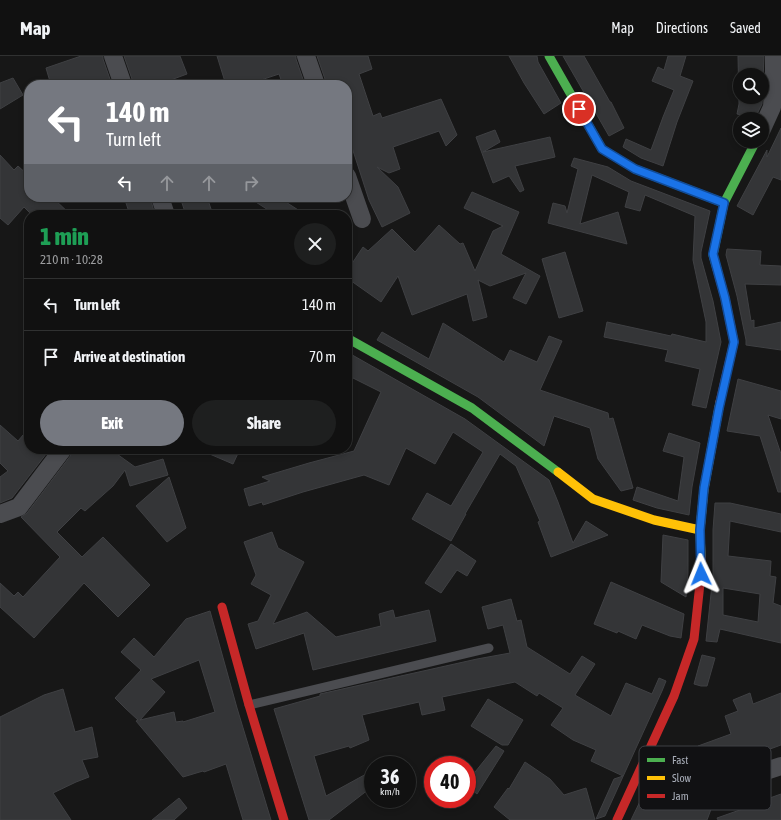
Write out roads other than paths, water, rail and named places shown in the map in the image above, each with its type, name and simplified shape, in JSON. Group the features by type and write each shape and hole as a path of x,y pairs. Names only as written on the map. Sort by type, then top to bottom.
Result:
{"street":[{"path":"113,56 121,80"},
{"path":"306,56 314,80"},
{"path":"549,56 602,149 635,169 724,203"},
{"path":"769,114 772,107 774,56"},
{"path":"651,746 674,696 694,639 701,574 700,530 704,488 719,408 734,342 725,298 713,254 724,203 752,148"},
{"path":"352,190 362,219"},
{"path":"352,341 472,408 557,470 593,499 654,520 700,530"},
{"path":"0,514 19,507 59,454"},
{"path":"222,607 249,705 284,820"},
{"path":"771,769 781,766"},
{"path":"617,820 639,773"}],"lane":[{"path":"249,705 489,648"}]}
